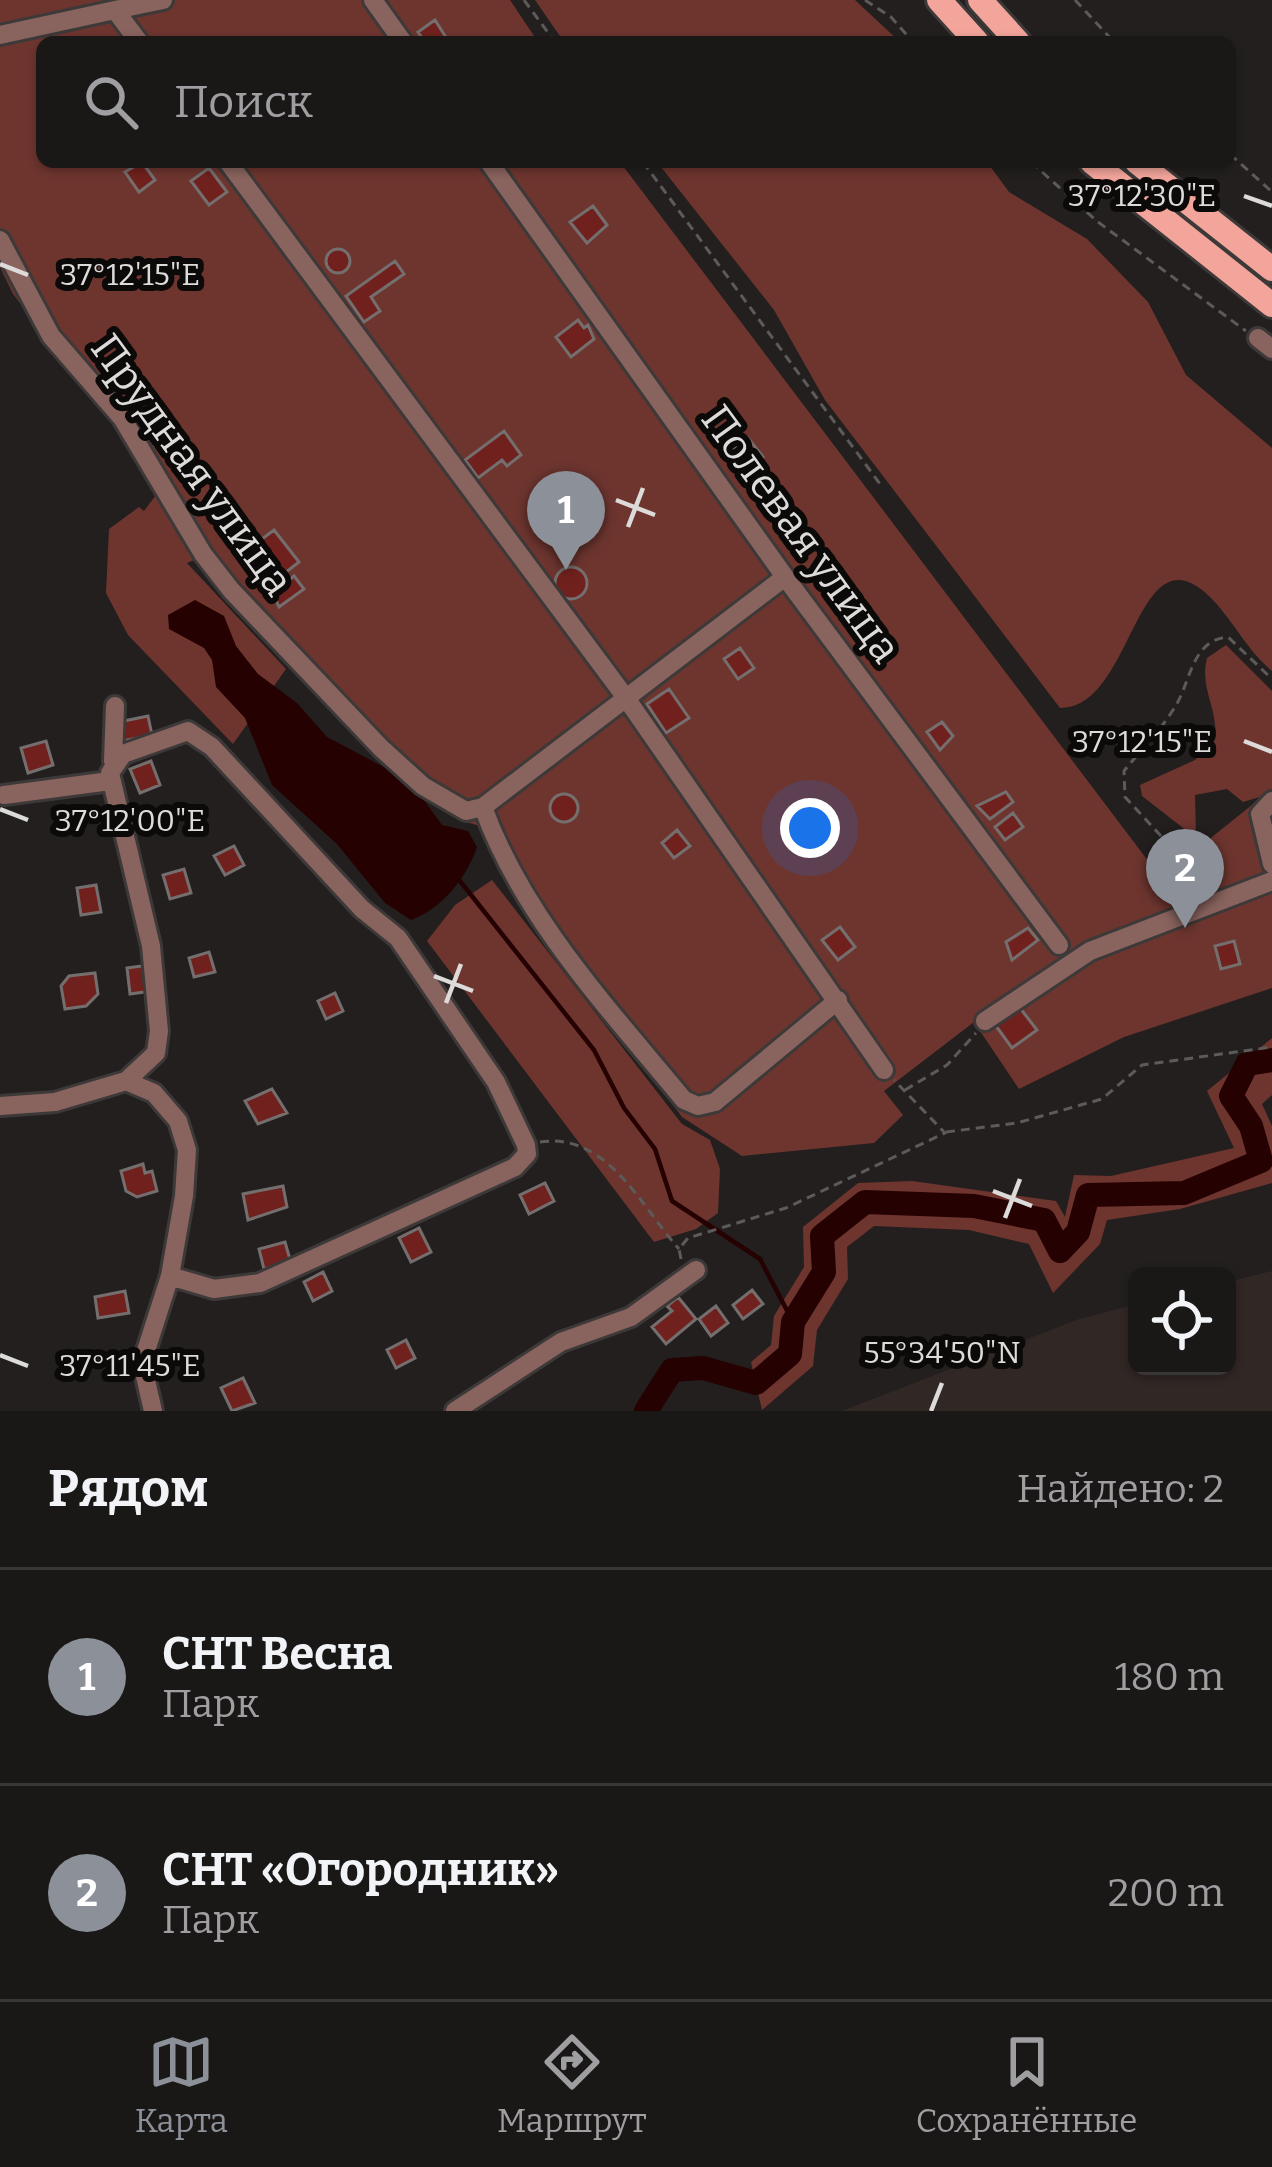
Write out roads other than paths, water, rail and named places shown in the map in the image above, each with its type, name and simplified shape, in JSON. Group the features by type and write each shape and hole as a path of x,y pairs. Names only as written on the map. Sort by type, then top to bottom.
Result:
{"main road":[{"path":"939,0 972,36"},
{"path":"980,0 1013,36"},
{"path":"1100,168 1272,305"},
{"path":"1145,168 1272,269"}],"street":[{"path":"0,35 163,0"},
{"path":"373,0 399,36"},
{"path":"115,10 134,36"},
{"path":"232,168 626,698 884,1070"},
{"name":"Полевая улица","path":"493,168 785,577 1059,945"},
{"name":"Прудная улица","path":"0,241 51,336 122,418 203,554 232,590 423,787 466,811 483,807"},
{"path":"785,577 483,807 506,866 591,987 684,1100 698,1106 715,1102 838,1000"},
{"path":"0,1106 56,1102 126,1081 157,1052 159,1031 134,860 111,771 115,706"},
{"path":"4,795 111,771 182,730 212,747 362,909 398,938 455,1030 496,1082 526,1144 527,1154 515,1167 260,1282 214,1289 170,1276"},
{"path":"1272,800 1260,814 1272,864"},
{"path":"985,1021 1090,951 1272,880"},
{"path":"126,1081 167,1105 187,1150 170,1276 143,1350 142,1374 153,1411"},
{"path":"454,1411 561,1342 631,1317 692,1273"}],"waterway":[{"path":"460,881 594,1050 624,1108 655,1149 672,1201 760,1259 793,1322"},
{"path":"646,1411 672,1370 703,1368 756,1383 790,1354 793,1322 824,1272 822,1236 865,1202 974,1206 1044,1220 1060,1251 1078,1232 1088,1195 1184,1193 1261,1161 1251,1126 1231,1096 1247,1064 1272,1060"}],"place":[{"name":"СНТ Весна","path":"566,570"},
{"name":"СНТ «Огородник»","path":"1185,928"}]}
